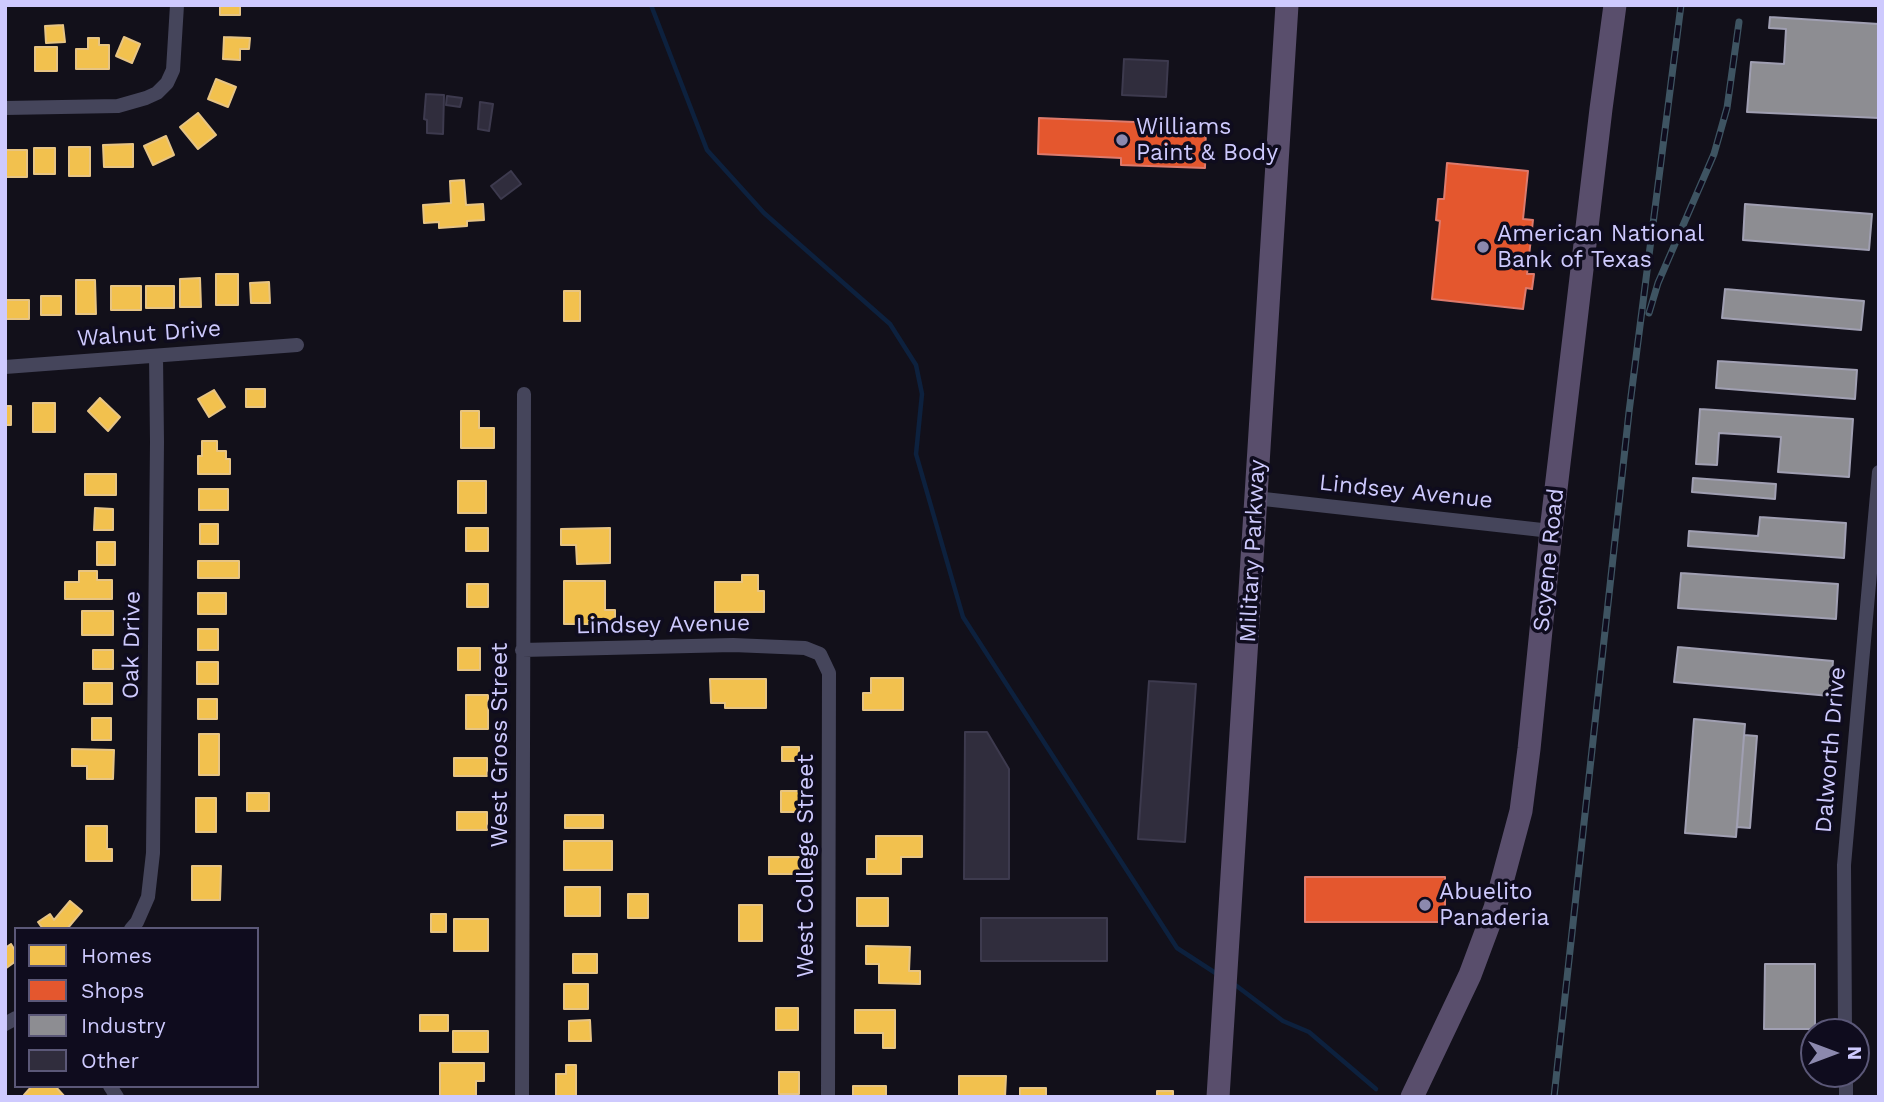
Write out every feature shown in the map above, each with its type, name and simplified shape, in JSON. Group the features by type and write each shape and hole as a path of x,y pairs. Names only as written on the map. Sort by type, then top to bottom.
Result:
{"main road":[{"name":"Military Parkway","path":"1218,1097 1287,5"},
{"name":"Scyene Road","path":"1412,1097 1474,965 1495,908 1521,811 1551,531 1615,5"}],"street":[{"path":"5,108 118,106 157,93 167,83 173,69 177,5"},
{"name":"Walnut Drive","path":"5,366 297,345"},
{"name":"Oak Drive","path":"133,927 148,897 153,853 156,356"},
{"name":"West Gross Street","path":"522,1097 524,394"},
{"name":"Dalworth Drive","path":"1845,1018 1844,865 1879,472"},
{"name":"Lindsey Avenue","path":"1255,498 1551,531"},
{"name":"Lindsey Avenue","path":"522,650 733,645 805,648"},
{"name":"West College Street","path":"805,648 820,654 829,673 828,1097"}],"building: Homes":[{"path":"220,5 240,5 240,15 220,15"},
{"path":"63,25 65,42 46,43 45,26"},
{"path":"124,37 140,44 132,63 116,56"},
{"path":"224,37 250,38 249,49 240,49 240,60 223,59"},
{"path":"88,38 99,38 99,45 109,45 109,69 76,69 76,49 88,49"},
{"path":"35,47 57,47 57,71 35,71"},
{"path":"216,79 236,87 228,107 208,99"},
{"path":"198,113 216,135 198,149 180,127"},
{"path":"166,136 174,155 153,165 144,146"},
{"path":"133,144 133,167 104,167 103,145"},
{"path":"69,147 90,147 90,176 69,176"},
{"path":"34,148 55,148 55,174 34,174"},
{"path":"5,150 27,150 27,177 5,177"},
{"path":"464,180 466,205 483,204 484,220 467,221 467,226 439,228 439,222 424,223 423,205 451,203 450,181"},
{"path":"216,274 238,274 238,305 216,305"},
{"path":"200,278 201,307 180,307 180,279"},
{"path":"76,280 95,280 96,314 76,314"},
{"path":"269,282 270,303 251,303 250,283"},
{"path":"111,286 141,286 141,310 111,310"},
{"path":"146,286 174,286 174,308 146,308"},
{"path":"564,291 580,291 580,321 564,321"},
{"path":"41,296 61,296 61,315 41,315"},
{"path":"6,300 29,300 29,319 6,319"},
{"path":"246,389 265,389 265,407 246,407"},
{"path":"214,390 225,407 209,417 198,399"},
{"path":"100,398 120,417 108,431 88,411"},
{"path":"33,403 55,403 55,432 33,432"},
{"path":"5,406 11,406 11,425 5,425"},
{"path":"461,411 479,411 479,428 494,428 494,448 461,448"},
{"path":"202,441 217,441 217,451 226,451 226,459 230,459 230,474 198,474 198,456 202,456"},
{"path":"85,474 116,474 116,495 85,495"},
{"path":"458,481 486,481 486,513 458,513"},
{"path":"199,489 228,489 228,510 199,510"},
{"path":"95,508 113,509 113,530 94,530"},
{"path":"200,524 218,524 218,544 200,544"},
{"path":"466,528 488,528 488,551 466,551"},
{"path":"610,528 610,563 577,564 576,545 561,545 561,529"},
{"path":"97,542 115,542 115,565 97,565"},
{"path":"198,561 239,561 239,578 198,578"},
{"path":"79,571 97,571 97,580 112,580 112,599 65,599 65,582 79,582"},
{"path":"742,575 758,575 758,591 764,591 764,612 715,612 715,582 742,582"},
{"path":"564,581 605,581 605,610 615,610 615,624 564,624"},
{"path":"467,584 488,584 488,607 467,607"},
{"path":"198,593 226,593 226,614 198,614"},
{"path":"82,611 113,611 113,635 82,635"},
{"path":"198,629 218,629 218,650 198,650"},
{"path":"458,648 480,648 480,670 458,670"},
{"path":"93,650 113,650 113,669 93,669"},
{"path":"197,662 218,662 218,684 197,684"},
{"path":"871,678 903,678 903,710 863,710 863,693 871,693"},
{"path":"710,679 766,679 766,708 725,708 725,703 711,703"},
{"path":"84,683 112,683 112,704 84,704"},
{"path":"466,695 488,695 488,729 466,729"},
{"path":"198,699 217,699 217,719 198,719"},
{"path":"92,718 111,718 111,740 92,740"},
{"path":"199,734 219,734 219,775 199,775"},
{"path":"782,747 799,747 799,761 782,761"},
{"path":"72,749 114,750 113,779 87,779 87,766 72,766"},
{"path":"454,758 487,758 487,776 454,776"},
{"path":"781,791 799,791 799,812 781,812"},
{"path":"247,793 269,793 269,811 247,811"},
{"path":"196,798 216,798 216,832 196,832"},
{"path":"457,812 487,812 487,830 457,830"},
{"path":"565,815 603,815 603,828 565,828"},
{"path":"86,826 107,826 107,849 112,849 112,861 86,861"},
{"path":"876,836 922,836 922,857 901,857 901,874 867,874 867,859 876,859"},
{"path":"564,841 612,841 612,870 564,870"},
{"path":"769,857 799,857 799,874 769,874"},
{"path":"192,866 221,866 220,900 192,900"},
{"path":"565,887 600,887 600,916 565,916"},
{"path":"628,894 648,894 648,918 628,918"},
{"path":"857,898 888,898 888,926 857,926"},
{"path":"70,901 82,911 69,927 42,927 38,922 50,914 54,920"},
{"path":"739,905 762,905 762,941 739,941"},
{"path":"431,914 446,914 446,932 431,932"},
{"path":"454,919 488,919 488,951 454,951"},
{"path":"11,944 14,949 14,962 5,969 5,948"},
{"path":"866,946 910,947 909,971 920,971 920,984 879,983 879,964 866,964"},
{"path":"573,954 597,954 597,973 573,973"},
{"path":"564,984 588,984 588,1009 564,1009"},
{"path":"776,1008 798,1008 798,1030 776,1030"},
{"path":"855,1010 895,1010 895,1048 883,1048 883,1033 855,1033"},
{"path":"420,1015 448,1015 448,1031 420,1031"},
{"path":"590,1020 591,1041 569,1041 569,1021"},
{"path":"453,1031 488,1031 488,1052 453,1052"},
{"path":"440,1063 484,1063 484,1081 476,1081 476,1097 440,1097"},
{"path":"566,1065 576,1065 576,1097 556,1097 556,1074 566,1074"},
{"path":"779,1072 799,1072 799,1094 779,1094"},
{"path":"959,1076 1006,1076 1005,1097 959,1097"},
{"path":"853,1086 886,1086 886,1097 853,1097"},
{"path":"30,1088 57,1088 65,1097 25,1097"},
{"path":"1020,1088 1046,1088 1046,1097 1020,1097"},
{"path":"1157,1091 1173,1091 1173,1097 1138,1097 1157,1096"}],"building: Shops":[{"name":"Williams Paint & Body","path":"1039,118 1206,125 1205,168 1121,165 1121,158 1038,154"},
{"name":"American National Bank of Texas","path":"1447,163 1528,171 1523,219 1533,220 1527,274 1534,274 1532,289 1526,288 1523,309 1432,299 1440,221 1436,220 1438,199 1444,199"},
{"path":"1305,877 1445,877 1445,922 1305,922"}],"building: Industry":[{"path":"1770,17 1879,24 1879,118 1747,112 1751,62 1784,64 1786,29 1769,28"},
{"path":"1745,204 1872,214 1869,250 1743,240"},
{"path":"1725,289 1864,301 1861,330 1722,318"},
{"path":"1718,361 1857,370 1855,399 1716,388"},
{"path":"1700,409 1853,419 1849,477 1778,472 1781,437 1719,433 1717,465 1696,464"},
{"path":"1693,478 1776,484 1775,499 1692,492"},
{"path":"1760,517 1846,523 1844,558 1688,546 1689,531 1758,536"},
{"path":"1681,573 1838,584 1836,619 1678,608"},
{"path":"1678,647 1833,661 1830,696 1674,682"},
{"path":"1694,719 1745,724 1736,837 1685,833"},
{"path":"1744,735 1757,736 1750,828 1737,827"},
{"path":"1765,964 1815,964 1815,1018 1800,1018 1800,1029 1764,1029"}],"building: Other":[{"path":"1124,59 1168,61 1166,97 1122,95"},
{"path":"426,94 444,95 443,134 427,133 427,120 424,119"},
{"path":"447,96 462,98 460,107 446,105"},
{"path":"480,102 493,104 489,131 478,129"},
{"path":"511,171 521,184 501,199 491,186"},
{"path":"1149,681 1196,684 1185,842 1138,839"},
{"path":"965,732 987,732 1009,769 1009,879 964,879"},
{"path":"981,918 1107,918 1107,961 981,961"}],"waterway":[{"path":"651,5 707,150 764,213 890,324 916,365 922,394 916,454 963,617 1177,948 1217,974"},
{"path":"1234,984 1283,1021 1309,1032 1376,1089"}],"railway":[{"path":"1554,1097 1629,412 1681,5"},
{"path":"1649,313 1658,283 1714,154 1727,108 1739,22"}],"place":[{"name":"Williams Paint & Body","path":"1122,140"},
{"name":"American National Bank of Texas","path":"1483,247"},
{"name":"Abuelito Panaderia","path":"1425,905"}]}
